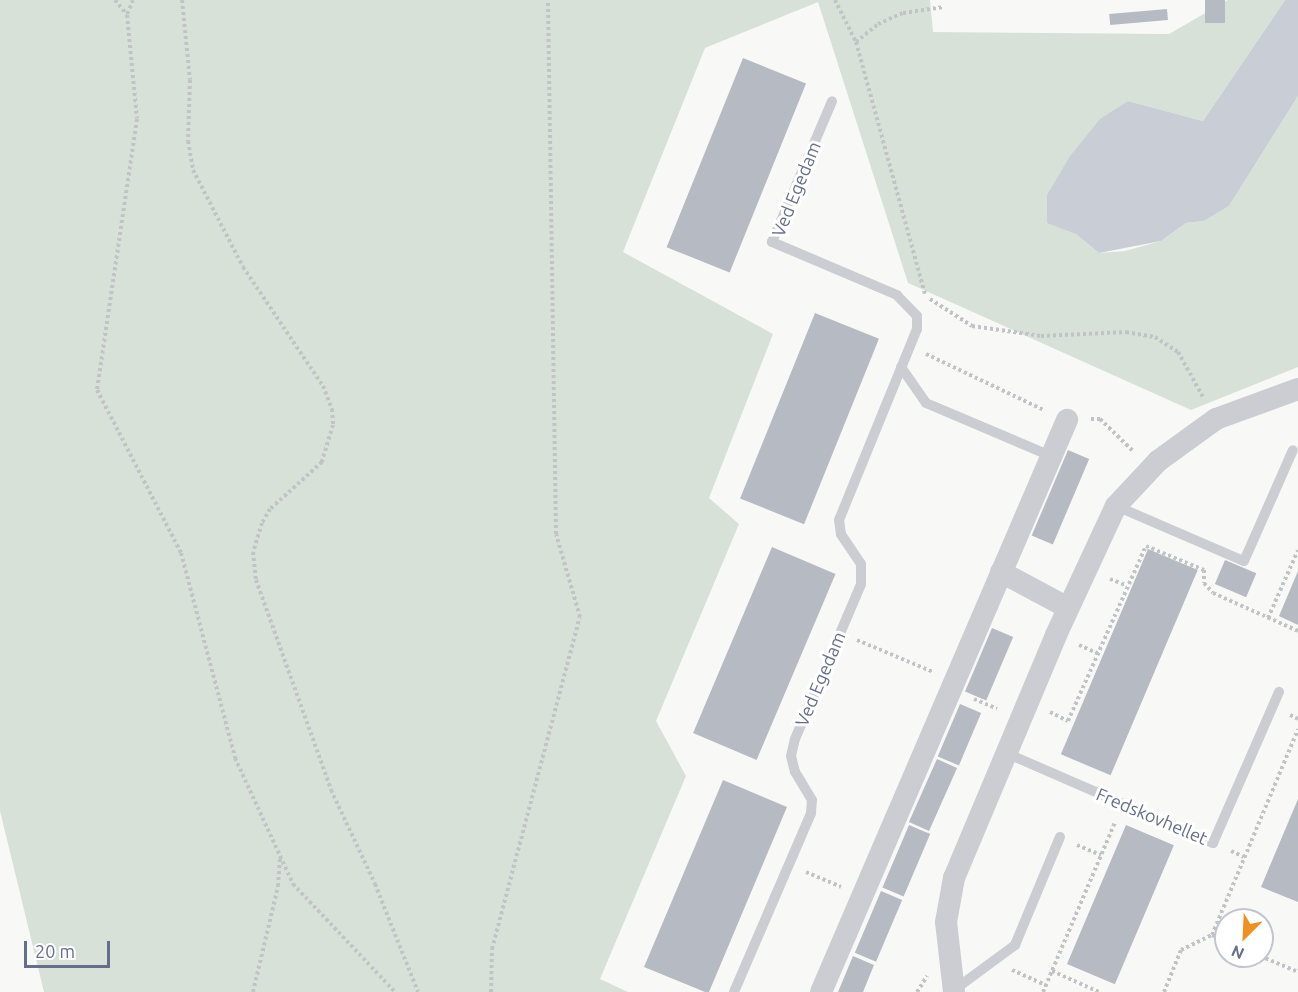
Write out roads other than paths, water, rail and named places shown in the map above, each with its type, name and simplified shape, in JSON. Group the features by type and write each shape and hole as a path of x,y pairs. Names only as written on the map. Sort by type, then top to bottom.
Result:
{"street":[{"path":"954,991 946,922 954,879 1068,608 1116,506 1152,468 1216,419 1298,388"},
{"path":"821,992 1067,420"},
{"path":"1001,572 1068,608"}],"lane":[{"name":"Ved Egedam","path":"734,992 812,806 806,786 795,772 791,756 795,739 861,584 861,564 841,534 843,504 917,329 917,316 910,304 772,242 832,101"},
{"path":"901,367 926,403 1051,456"},
{"path":"1116,506 1244,561 1293,450"},
{"name":"Fredskovhellet","path":"1006,753 1214,843 1279,692"},
{"path":"954,991 1015,945 1060,837"}]}
